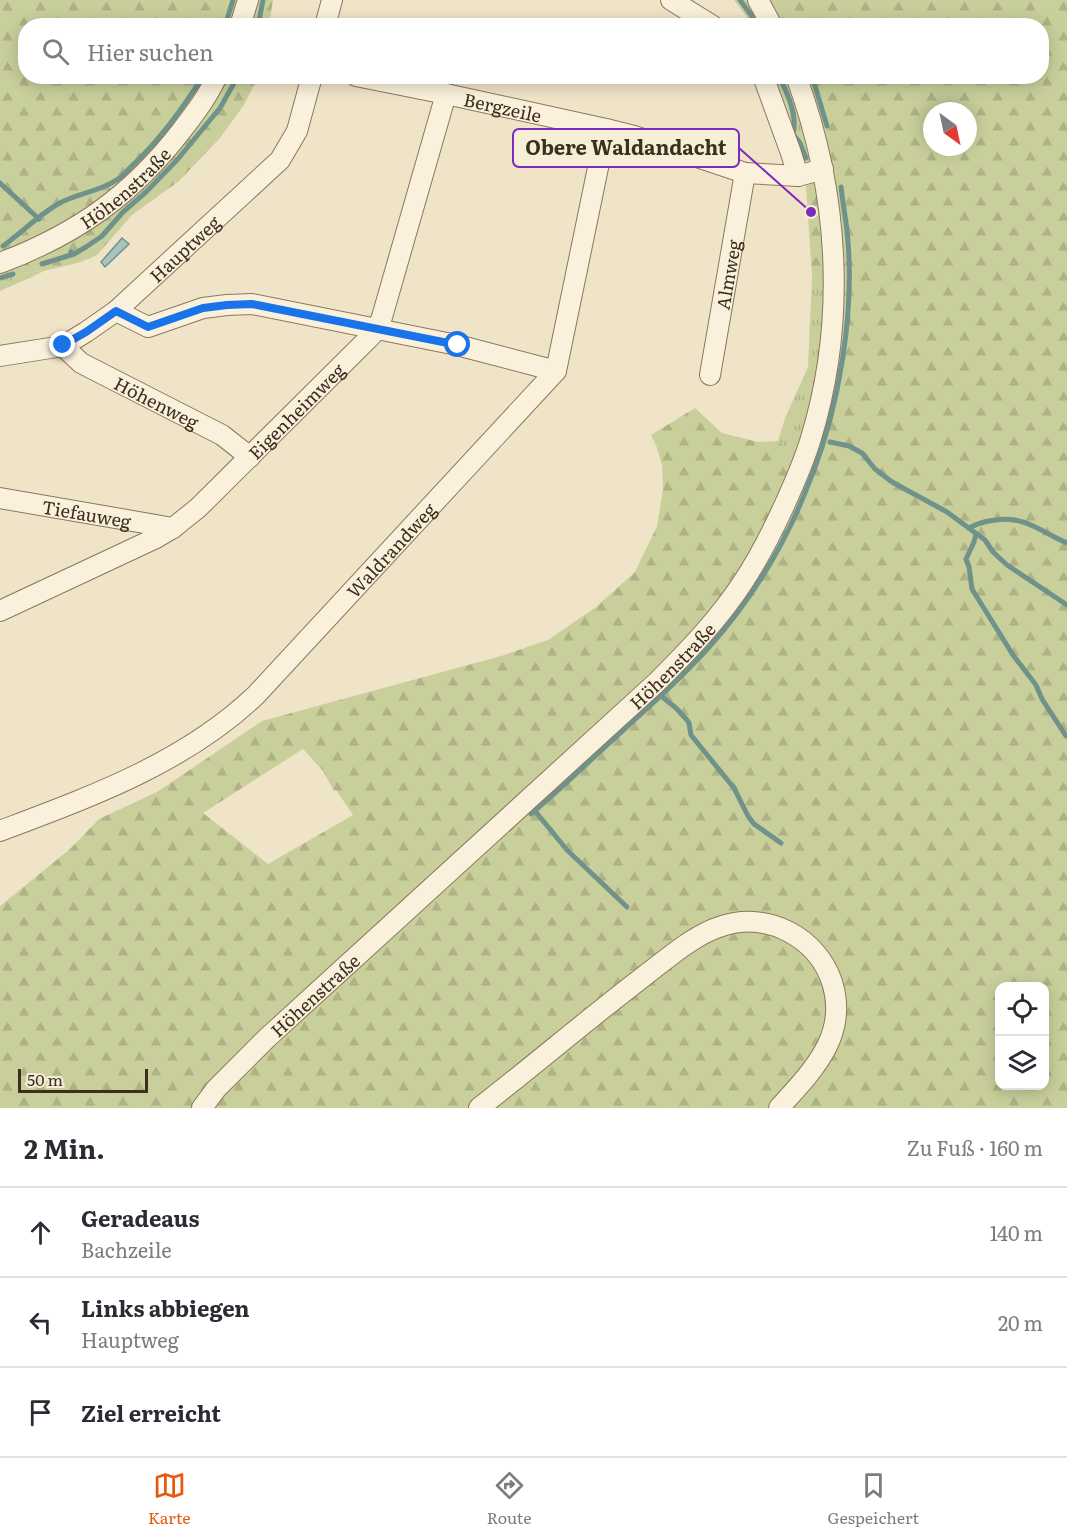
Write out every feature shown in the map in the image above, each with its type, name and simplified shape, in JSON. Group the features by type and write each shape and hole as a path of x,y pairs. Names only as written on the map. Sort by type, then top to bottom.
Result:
{"street":[{"path":"242,18 248,0"},
{"path":"327,18 332,0"},
{"path":"671,0 700,18"},
{"path":"758,0 768,18"},
{"name":"Höhenstraße","path":"0,263 55,240 112,202 168,147 214,84"},
{"name":"Hauptweg","path":"0,356 63,345 116,311 280,160 297,131 310,84"},
{"name":"Bergzeile","path":"396,84 634,136 745,173 798,176 823,169"},
{"path":"766,84 798,176"},
{"name":"Höhenstraße","path":"204,1104 229,1075 267,1038 657,682 705,632 744,581 766,542 800,468 816,419 826,376 832,325 834,285 829,209 816,137 799,84"},
{"name":"Eigenheimweg","path":"0,611 173,528 250,457 377,329 446,94"},
{"path":"116,311 148,327 203,308 252,304 458,345 556,371 606,129"},
{"name":"Almweg","path":"710,375 745,173"},
{"name":"Höhenweg","path":"63,345 81,363 222,435 250,457"},
{"name":"Waldrandweg","path":"0,831 77,802 153,768 222,725 238,712 556,371"},
{"name":"Tiefauweg","path":"0,498 173,528"},
{"path":"479,1108 674,954 714,928 734,922 766,923 789,931 805,942 823,963 835,993 836,1014 829,1044 812,1070 779,1108"}],"green space":[{"path":"0,0 273,0 270,18 18,18 18,84 254,84 244,105 220,138 179,181 132,215 97,255 81,262 44,271 0,275"},
{"path":"734,0 747,0 758,18 747,18"},
{"path":"747,0 1067,0 1067,1108 0,1108 0,906 70,849 99,819 157,792 262,721 501,656 548,640 596,607 635,572 657,526 663,489 662,465 651,435 695,408 722,433 758,442 778,441 794,462 819,373 826,276 812,276 806,186 798,163 802,162 811,152 789,84 1049,84 1049,18 758,18","holes":["303,749 323,771 334,791 336,790 353,815 268,864 203,813"]},
{"path":"770,84 789,84 811,153 802,163"},
{"path":"44,271 32,277 0,291 0,275"},
{"path":"812,276 827,276 823,344 811,406 794,463 778,441 785,418 808,367"}],"water":[{"path":"122,238 129,244 105,267 101,262"}],"waterway":[{"path":"227,18 233,0"},
{"path":"260,18 263,0"},
{"path":"740,0 752,18"},
{"path":"3,246 58,204 104,187 120,177 163,132 198,84"},
{"path":"71,252 74,254 102,236 123,212 177,160 220,108 234,84"},
{"path":"782,84 793,112 793,134 800,143 806,158"},
{"path":"814,84 827,126"},
{"path":"0,183 39,219"},
{"path":"813,473 837,389 849,299 847,235 841,187"},
{"path":"42,264 74,254"},
{"path":"0,278 13,274"},
{"path":"830,442 849,446 862,453 875,469 892,482 947,512 985,540 993,552 1007,565 1067,605"},
{"path":"531,814 676,682 726,627 756,587 769,565 793,521 812,475"},
{"path":"969,528 989,521 1016,520 1067,543"},
{"path":"976,534 966,559 972,589 1013,655 1036,685 1042,699 1066,736"},
{"path":"661,696 687,720 691,735 734,788 754,824 781,843"},
{"path":"535,811 567,850 627,907"}],"place":[{"name":"Obere Waldandacht","path":"811,212"}],"route":[{"path":"63,345 116,311 148,327 203,308 252,304 458,345"}]}
